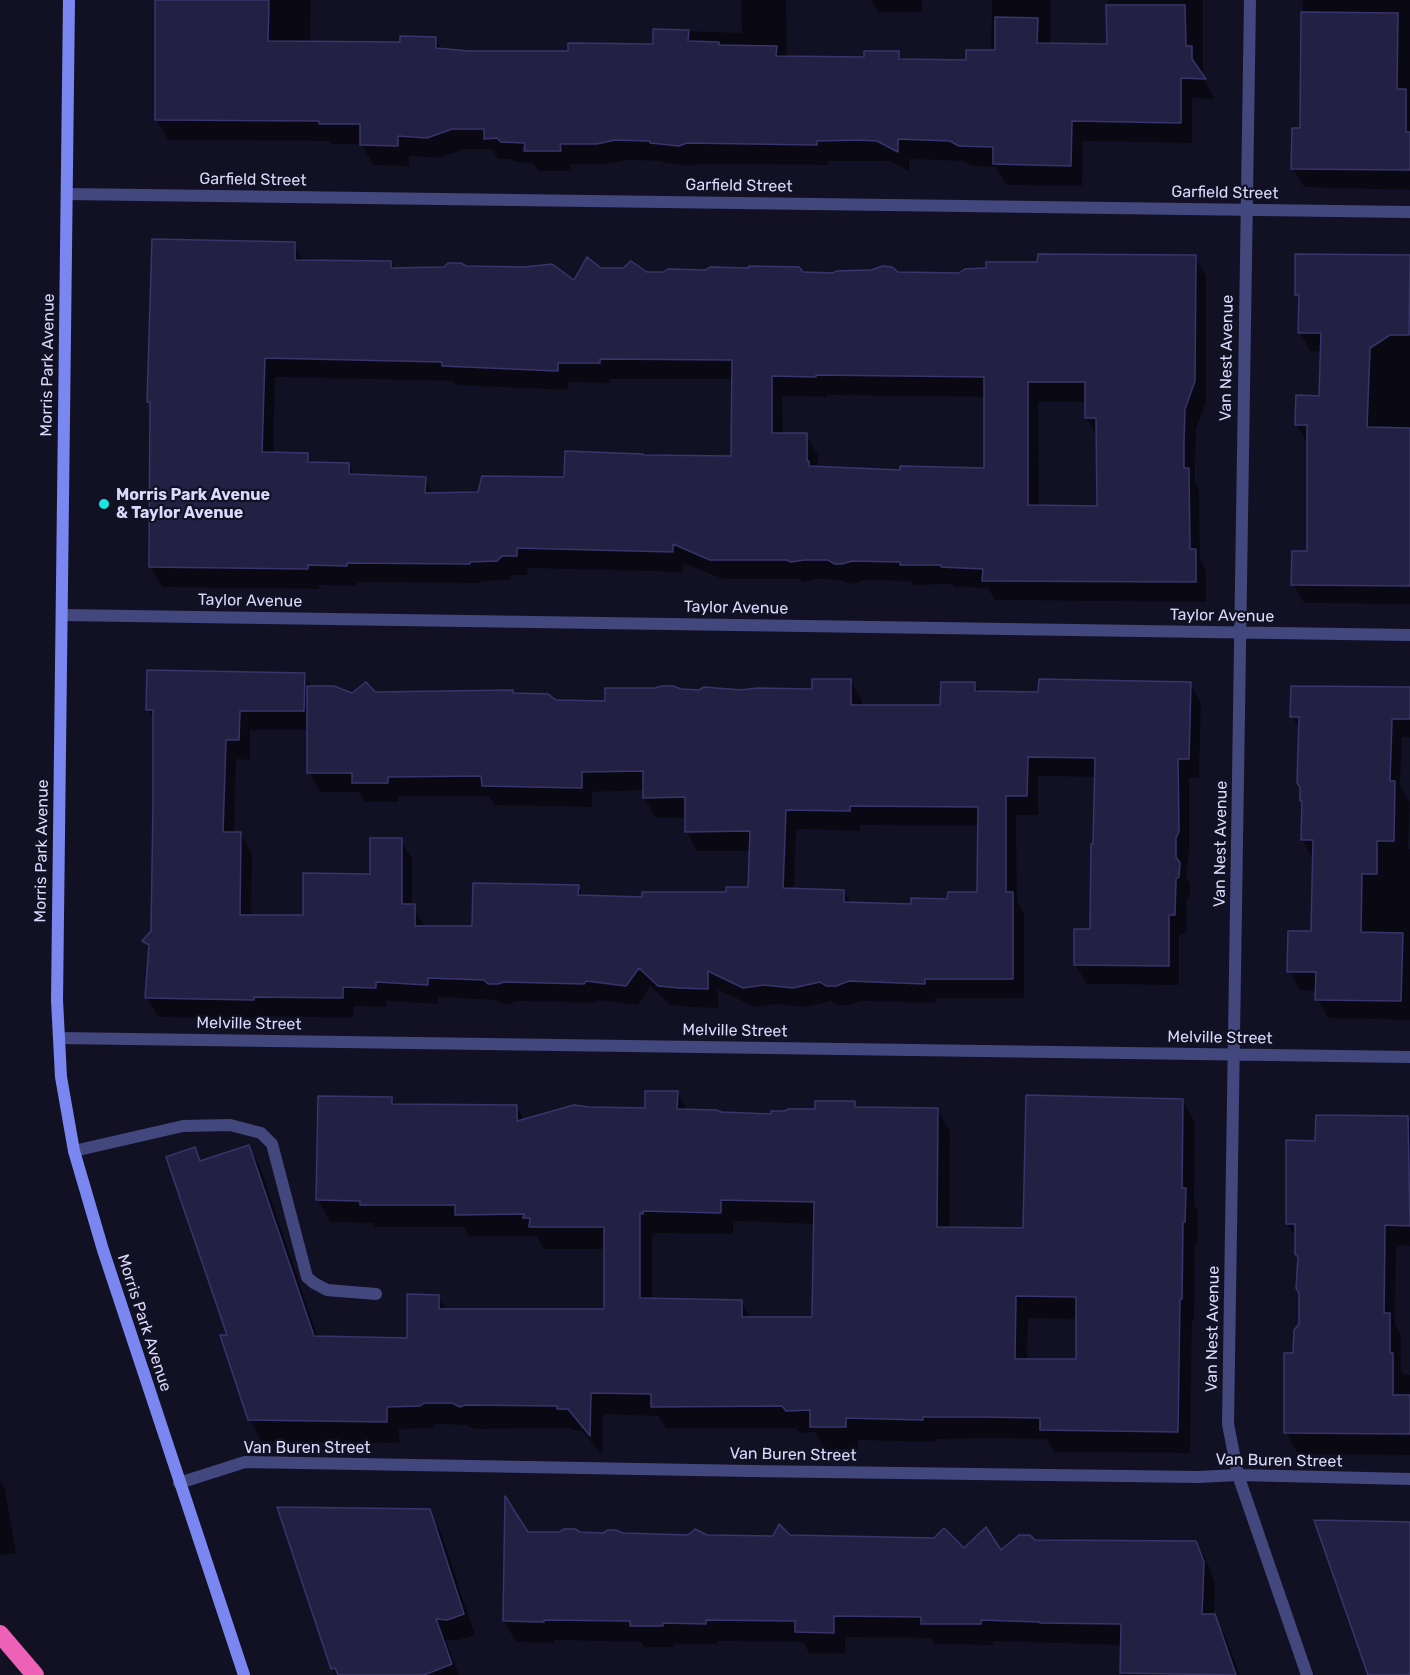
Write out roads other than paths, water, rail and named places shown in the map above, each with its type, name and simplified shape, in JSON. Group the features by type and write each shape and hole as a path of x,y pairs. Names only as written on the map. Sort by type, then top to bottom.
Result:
{"highway":[{"path":"0,1634 35,1675"}],"main road":[{"name":"Morris Park Avenue","path":"69,0 57,1000 61,1077 74,1151 103,1250 244,1675"}],"street":[{"name":"Van Nest Avenue","path":"1250,0 1228,1424 1238,1475 1307,1675"},
{"name":"Garfield Street","path":"67,194 1410,212"},
{"name":"Taylor Avenue","path":"62,615 1410,635"},
{"name":"Melville Street","path":"59,1038 1410,1057"},
{"path":"74,1151 183,1126 231,1125 261,1133 272,1144 307,1277 327,1290 376,1294"},
{"name":"Van Buren Street","path":"179,1483 245,1462 1410,1479"}],"place":[{"name":"Morris Park Avenue & Taylor Avenue","path":"104,504"}]}
